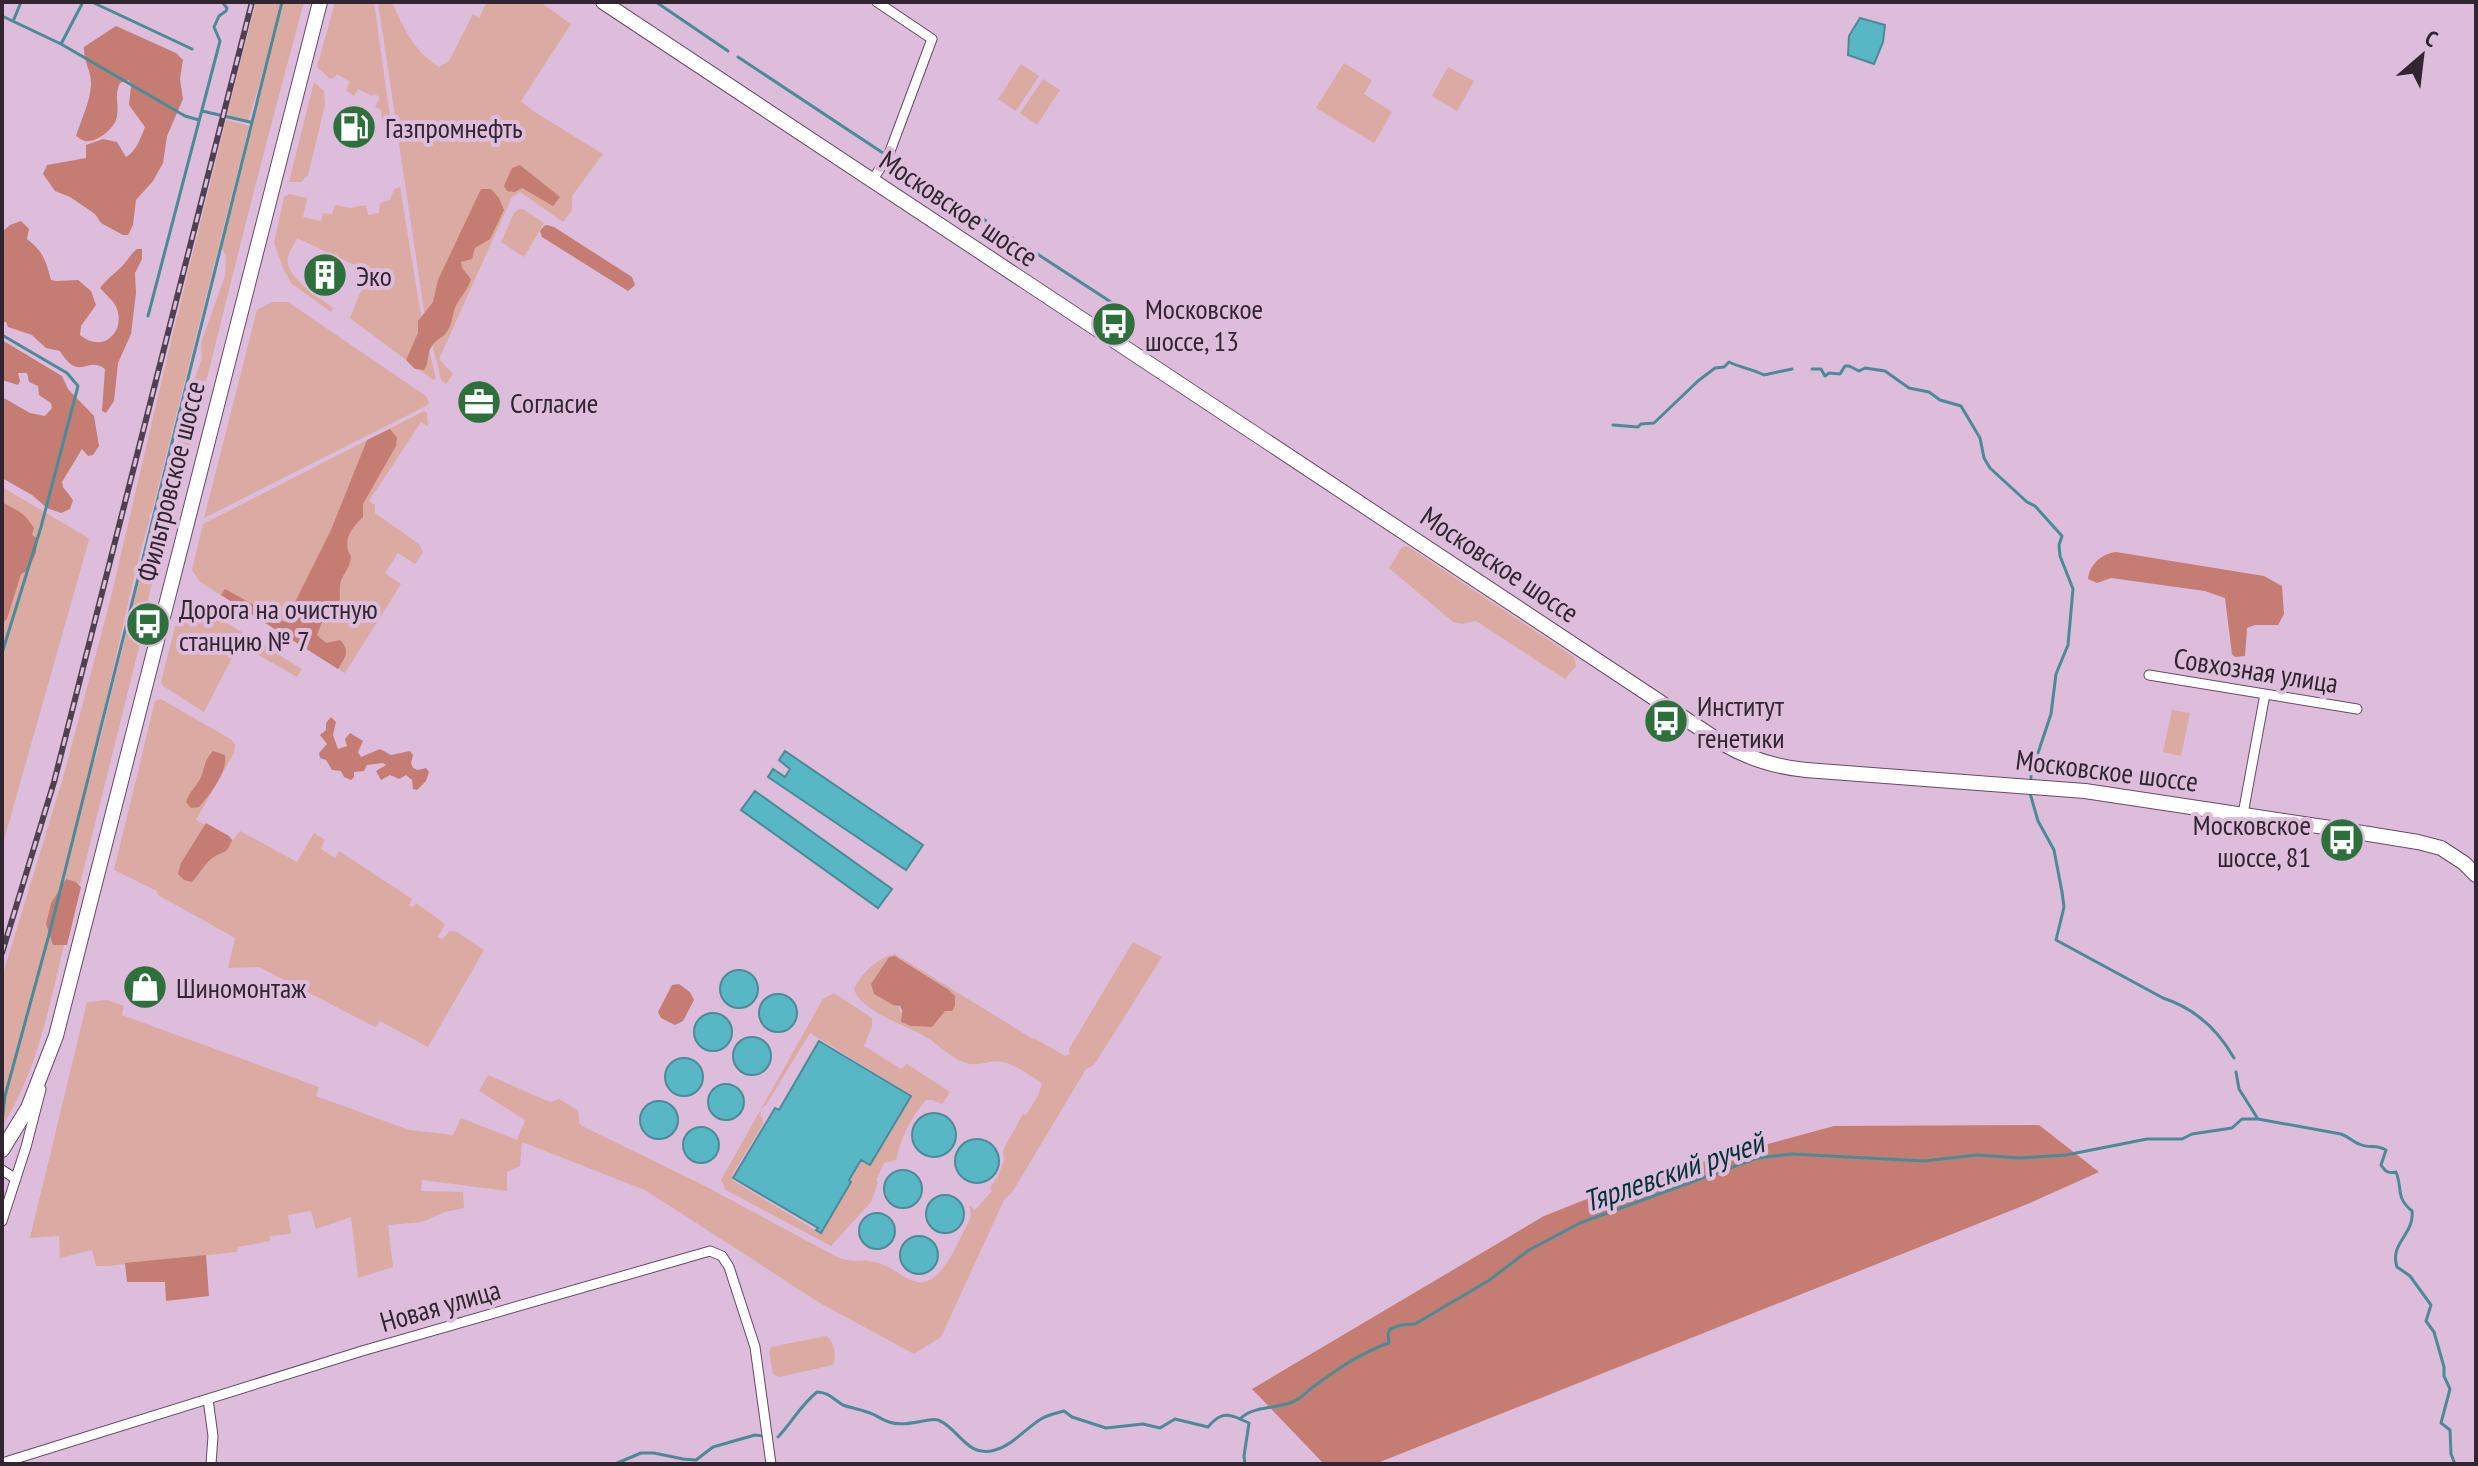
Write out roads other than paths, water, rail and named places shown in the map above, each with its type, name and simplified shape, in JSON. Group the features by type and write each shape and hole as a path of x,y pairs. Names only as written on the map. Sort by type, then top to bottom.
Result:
{"main road":[{"name":"Фильтровское шоссе","path":"2,1150 28,1108 48,1059 62,1010 320,2"},
{"name":"Московское шоссе","path":"603,2 1722,743 1748,757 1774,766 1798,769 2128,796 2418,842 2441,848 2476,875"}],"street":[{"path":"872,181 889,154 932,39 877,2"},
{"name":"Совхозная улица","path":"2149,675 2357,709"},
{"path":"2243,814 2265,694"},
{"path":"2,1221 37,1109 48,1059"},
{"path":"2,1170 16,1179"},
{"name":"Новая улица","path":"2,1463 498,1311 710,1251 722,1256 729,1267 755,1347 771,1464"},
{"path":"208,1399 213,1436 211,1464"}],"water":[{"path":"1860,18 1885,25 1883,42 1874,64 1848,55 1849,36"},
{"path":"785,751 923,845 906,870 768,777 773,769 785,777 790,769 779,760"},
{"path":"755,791 892,889 878,908 741,810"},
{"path":"739,970 752,976 758,989 752,1002 739,1008 726,1002 720,989 726,976"},
{"path":"778,994 791,1000 797,1013 791,1026 778,1032 765,1026 759,1013 765,1000"},
{"path":"713,1013 726,1019 732,1032 726,1045 713,1051 700,1045 694,1032 700,1019"},
{"path":"752,1037 765,1043 771,1056 765,1069 752,1075 739,1069 733,1056 739,1043"},
{"path":"819,1041 911,1096 870,1165 861,1160 821,1233 816,1230 818,1228 733,1178 775,1108 779,1110"},
{"path":"684,1058 697,1064 703,1077 697,1090 684,1096 671,1090 665,1077 671,1064"},
{"path":"726,1084 739,1089 744,1102 739,1115 726,1120 713,1115 708,1102 713,1089"},
{"path":"659,1101 672,1107 678,1120 672,1133 659,1139 646,1133 640,1120 646,1107"},
{"path":"934,1113 950,1119 956,1135 950,1151 934,1157 918,1151 912,1135 918,1119"},
{"path":"701,1127 714,1132 719,1145 714,1158 701,1163 688,1158 683,1145 688,1132"},
{"path":"977,1139 992,1146 999,1161 992,1176 977,1183 962,1176 955,1161 962,1146"},
{"path":"903,1170 916,1176 922,1189 916,1202 903,1208 890,1202 884,1189 890,1176"},
{"path":"945,1195 958,1201 964,1214 958,1227 945,1233 932,1227 926,1214 932,1201"},
{"path":"877,1213 890,1218 895,1231 890,1244 877,1249 864,1244 859,1231 864,1218"},
{"path":"919,1236 932,1242 938,1255 932,1268 919,1274 906,1268 900,1255 906,1242"}],"waterway":[{"path":"14,19 21,2"},
{"path":"61,44 83,2"},
{"path":"92,2 192,49"},
{"path":"148,316 220,41 214,27 227,8 222,2"},
{"path":"2,1121 5,1096 50,931 282,2"},
{"path":"656,2 728,51"},
{"path":"2,16 61,44 185,116 199,120"},
{"path":"738,57 883,153"},
{"path":"202,111 250,122"},
{"path":"893,160 1014,239"},
{"path":"1022,244 1114,304"},
{"path":"2,335 67,373 78,386 41,527 2,653"},
{"path":"1613,425 1638,427 1654,423 1698,381 1729,362 1764,375 1792,369"},
{"path":"1812,369 1821,369 1825,376 1829,373 1840,374 1845,366 1859,371 1865,368 1885,371 1909,388 1929,392 1940,400 1961,406 1980,438 1984,458 1990,468 2035,506 2062,536 2060,556 2073,589 2068,645 2056,674 2051,714 2031,781"},
{"path":"2030,793 2038,821 2054,850 2062,892 2064,907 2056,940 2195,1014 2221,1038 2234,1058"},
{"path":"2236,1072 2239,1089 2258,1119"},
{"name":"Тярлевский ручей","path":"778,1437 817,1392 896,1424 938,1420 970,1447 985,1452 1002,1448 1041,1419 1064,1411 1072,1417 1106,1428 1143,1424 1160,1428 1175,1419 1208,1427 1222,1416 1240,1419 1253,1411 1285,1405 1298,1399 1350,1362 1389,1343 1390,1329 1415,1324 1488,1281 1529,1250 1580,1223 1757,1158 1792,1154 1924,1161 1977,1155 2020,1158 2066,1155 2147,1139 2182,1139 2192,1134 2232,1128 2242,1119 2258,1119 2341,1134 2363,1145 2386,1150 2381,1165 2387,1172 2396,1172 2401,1197 2412,1211 2410,1226 2396,1251 2395,1259 2397,1267 2410,1276 2431,1305 2426,1321 2434,1332 2450,1389 2441,1423 2450,1430 2451,1454 2455,1464"},
{"path":"1240,1419 1249,1423 1245,1464"},
{"name":"Тярлевский ручей","path":"615,1464 641,1453 696,1460 713,1447 755,1435 763,1436"},
{"name":"Тярлевский ручей","path":"580,1464 593,1464"}],"railway":[{"path":"2,953 54,782 252,2"}],"place":[{"name":"Газпромнефть","path":"354,127"},
{"name":"Эко","path":"325,275"},
{"name":"Московское шоссе, 13","path":"1114,324"},
{"name":"Согласие","path":"479,402"},
{"name":"Дорога на очистную станцию № 7","path":"148,624"},
{"name":"Институт генетики","path":"1666,721"},
{"name":"Московское шоссе, 81","path":"2342,840"},
{"name":"Шиномонтаж","path":"145,987"}]}
